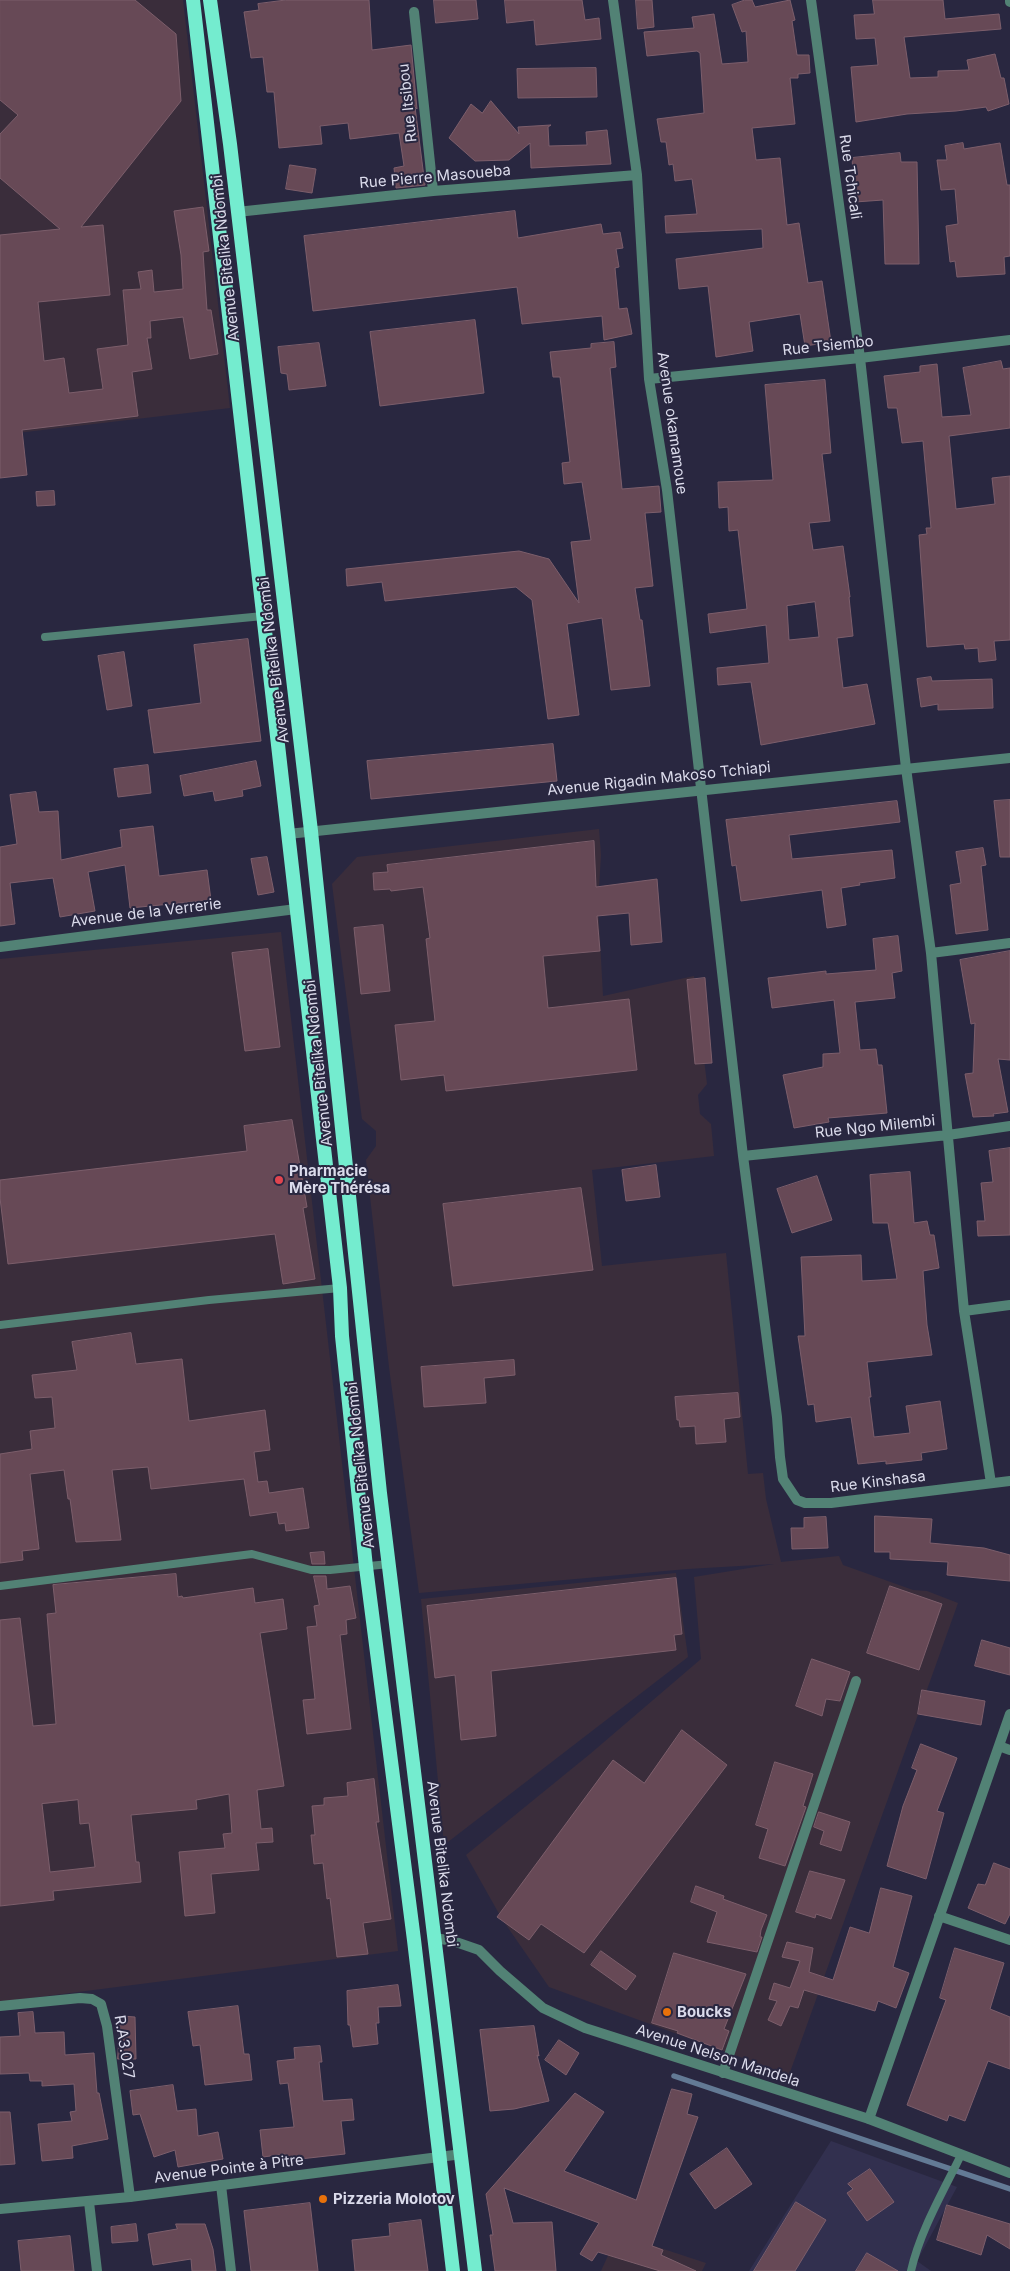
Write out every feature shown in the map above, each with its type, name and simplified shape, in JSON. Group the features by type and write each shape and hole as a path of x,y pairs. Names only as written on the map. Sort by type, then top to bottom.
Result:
{"highway":[{"name":"Avenue Bitelika Ndombi","path":"193,0 340,1288 342,1336 366,1567 414,1940 453,2271"},
{"name":"Avenue Bitelika Ndombi","path":"210,0 311,831 362,1332 389,1564 476,2270"}],"street":[{"name":"Avenue okamamoue","path":"613,0 636,175 649,379 667,490 743,1156"},
{"name":"Rue Tchicali","path":"811,0 860,358 906,768 931,952 964,1311 991,1483"},
{"name":"Rue Itsibou","path":"414,12 433,191"},
{"name":"Rue Pierre Masoueba","path":"237,212 433,191 636,175"},
{"name":"Rue Tsiembo","path":"649,379 860,358 1010,340"},
{"name":"Avenue Rigadin Makoso Tchiapi","path":"288,834 701,789 1010,758"},
{"name":"Avenue de la Verrerie","path":"0,947 296,908"},
{"path":"931,952 1010,943"},
{"name":"Rue Ngo Milembi","path":"743,1156 948,1135 1010,1126"},
{"name":"Rue Kinshasa","path":"743,1156 777,1417 783,1479 791,1493 797,1500 805,1503 831,1503 1010,1481"},
{"path":"964,1311 1010,1305"},
{"path":"723,2074 856,1680"},
{"path":"869,2120 1010,1714"},
{"path":"999,1746 1010,1750"},
{"path":"939,1916 1010,1940"},
{"name":"Avenue Nelson Mandela","path":"435,1938 453,1941 479,1950 543,2008 585,2028 869,2120 1010,2173"},
{"name":"R.A3.027","path":"0,2006 80,1998 92,1999 101,2004 107,2026 130,2197"},
{"name":"Avenue Pointe à Pitre","path":"0,2210 130,2197 462,2154"},
{"path":"221,2185 231,2271"},
{"path":"88,2202 97,2271"}],"lane":[{"path":"44,637 263,616"},
{"path":"0,1324 209,1300 340,1288"},
{"path":"0,1586 252,1554 311,1570 389,1564"},
{"path":"911,2271 914,2256 923,2235 961,2155"}],"shaded area":[{"path":"0,0 183,0 230,408 0,435"},
{"path":"599,829 601,855 598,904 603,996 694,976 707,1084 698,1095 700,1114 711,1124 714,1156 592,1170 602,1266 726,1253 748,1474 763,1473 766,1499 781,1562 839,1556 843,1565 913,1590 927,1591 958,1603 789,2075 549,1987 502,1919 466,1855 590,1754 701,1659 694,1577 774,1564 687,1569 419,1593 389,1367 366,1160 376,1146 376,1131 362,1119 332,884 357,857"},
{"path":"281,932 398,1951 0,2002 0,959"},
{"path":"676,1573 688,1657 444,1845 421,1599"},
{"path":"831,2141 957,2187 917,2261 931,2271 749,2271"},
{"path":"617,2236 633,2239 706,2263 702,2271 601,2271"}],"building":[{"path":"0,0 135,0 176,34 181,101 81,227 103,225 110,295 38,302 44,361 64,358 69,393 103,389 97,349 128,345 123,290 141,289 138,272 152,270 154,292 183,289 181,255 174,211 203,207 209,251 203,252 207,310 211,310 218,354 190,359 183,317 150,321 151,338 147,338 152,369 132,372 138,416 22,430 27,475 0,478 0,235 60,229 0,178 0,134 18,115 0,100"},
{"path":"286,0 369,0 372,50 411,45 417,109 415,107 425,185 396,188 394,168 404,166 399,133 350,139 348,123 320,126 322,144 279,148 274,92 267,92 263,57 251,58 244,12 259,10 258,4"},
{"path":"434,0 476,0 478,19 436,23"},
{"path":"505,0 582,0 585,20 599,18 601,39 536,45 534,20 507,23"},
{"path":"636,0 652,0 654,27 638,29"},
{"path":"745,0 752,0 755,7 790,0 795,20 792,21 797,55 809,55 810,73 798,74 798,78 790,78 795,124 752,128 756,160 780,158 787,225 799,223 808,283 822,281 831,342 805,346 800,314 749,322 753,351 716,357 708,286 679,289 676,259 763,248 762,229 666,233 665,216 697,214 692,179 675,181 673,164 669,165 666,142 661,142 657,119 704,113 700,53 697,51 647,56 644,32 694,28 692,17 714,14 722,64 748,62 746,31 742,32 732,5"},
{"path":"873,0 943,0 945,19 999,14 1001,29 904,37 910,78 938,77 938,71 969,70 967,60 995,54 1001,78 1004,78 1009,104 988,111 986,107 907,114 856,122 851,67 878,65 875,38 856,39 854,15 874,14"},
{"path":"596,68 597,97 518,98 517,69"},
{"path":"491,101 519,134 518,127 551,125 548,127 549,146 587,145 586,132 607,130 611,164 531,168 530,143 509,160 475,161 449,138 471,104 482,113"},
{"path":"963,143 964,149 1000,143 1007,185 1010,185 1010,256 1004,257 1005,274 957,277 955,261 950,262 946,226 958,224 955,189 941,190 937,160 947,160 945,146"},
{"path":"900,153 901,162 917,162 919,264 885,264 883,200 855,202 852,158"},
{"path":"290,165 316,169 312,193 286,189"},
{"path":"515,211 518,238 601,224 603,234 620,232 623,248 616,249 619,267 615,268 619,309 627,308 632,334 604,340 602,316 522,324 517,287 313,311 304,236"},
{"path":"475,320 484,393 380,406 370,332"},
{"path":"614,342 616,367 610,368 622,489 659,486 661,512 645,513 653,586 635,588 640,620 642,620 650,686 611,690 602,618 567,624 579,715 548,719 532,600 516,587 385,601 382,582 347,586 346,569 519,551 549,559 579,603 571,542 591,540 582,482 564,484 562,463 570,462 560,377 553,377 550,352 591,348 591,344"},
{"path":"319,343 326,386 289,390 287,374 281,373 278,347"},
{"path":"1001,361 1003,369 1010,368 1010,428 949,436 956,509 995,504 992,478 1010,476 1010,640 994,641 996,660 979,662 978,648 965,649 964,644 927,647 919,535 927,534 926,528 931,528 923,441 902,443 897,408 888,408 884,376 920,372 920,366 937,364 942,417 971,415 963,368"},
{"path":"825,380 831,453 822,454 830,521 809,523 813,550 843,546 853,636 837,638 843,688 867,684 875,724 761,745 751,682 718,685 717,668 769,663 766,625 710,633 708,614 747,609 738,530 729,531 728,507 719,508 718,482 773,480 765,385","holes":["815,602 819,637 789,640 787,606"]},
{"path":"54,491 55,505 37,506 36,492"},
{"path":"248,639 261,741 154,753 148,710 201,703 194,645"},
{"path":"124,652 132,706 107,710 98,656"},
{"path":"931,677 932,681 992,679 993,708 938,710 938,704 921,707 917,679"},
{"path":"553,744 557,781 371,799 367,761"},
{"path":"256,761 261,786 242,790 243,796 215,801 213,791 184,796 180,776"},
{"path":"148,765 151,793 118,797 114,769"},
{"path":"36,792 39,812 58,811 61,860 122,847 120,830 153,826 159,876 207,870 211,900 130,908 125,865 88,872 95,911 60,917 53,878 10,883 15,924 0,926 0,847 17,844 10,795"},
{"path":"1010,800 1010,857 1000,857 994,801"},
{"path":"897,801 900,822 789,835 792,859 892,850 895,878 859,883 860,885 841,888 846,925 827,928 822,890 741,901 736,865 732,866 726,820"},
{"path":"594,841 596,887 657,879 662,942 631,945 629,913 597,916 600,951 543,956 548,1008 629,999 637,1070 446,1091 444,1075 401,1080 395,1025 435,1021 426,939 430,938 423,887 391,891 390,889 374,890 373,873 388,872 387,865"},
{"path":"983,848 986,865 981,866 988,930 956,934 950,885 961,883 956,852"},
{"path":"267,857 274,892 258,895 251,859"},
{"path":"383,925 390,991 361,994 354,928"},
{"path":"898,936 902,971 892,973 895,998 855,1002 860,1050 876,1049 878,1065 882,1065 887,1113 828,1118 829,1122 794,1128 783,1075 823,1067 823,1054 840,1053 834,1000 772,1008 768,978 826,971 826,974 876,970 873,939"},
{"path":"268,949 280,1047 245,1051 232,953"},
{"path":"1010,951 1010,1060 998,1059 1008,1112 993,1114 994,1116 973,1117 965,1074 973,1073 975,1023 971,1024 960,960"},
{"path":"705,978 712,1063 695,1064 687,980"},
{"path":"292,1120 307,1207 303,1208 315,1279 283,1284 275,1234 8,1264 0,1198 0,1180 247,1151 244,1126"},
{"path":"1010,1148 1010,1235 978,1236 977,1221 985,1221 981,1183 993,1182 989,1151"},
{"path":"656,1165 660,1197 626,1201 622,1170"},
{"path":"910,1172 914,1223 927,1221 930,1235 934,1235 939,1268 923,1271 927,1325 932,1355 867,1362 874,1437 910,1433 906,1406 940,1401 947,1449 921,1453 922,1460 886,1464 886,1461 858,1464 851,1417 816,1422 814,1404 808,1405 798,1336 805,1336 801,1257 861,1255 862,1281 897,1279 888,1223 873,1223 870,1175"},
{"path":"817,1176 832,1220 792,1233 777,1189"},
{"path":"581,1188 593,1270 453,1286 443,1204"},
{"path":"131,1333 136,1364 182,1359 189,1421 265,1410 270,1450 254,1452 258,1482 267,1481 269,1493 303,1488 309,1528 286,1531 285,1523 279,1524 277,1512 250,1516 244,1479 151,1489 148,1467 112,1470 121,1540 76,1542 64,1470 30,1474 39,1549 22,1551 23,1560 0,1563 0,1454 32,1449 30,1431 55,1428 52,1397 35,1398 32,1375 77,1370 72,1342"},
{"path":"514,1360 515,1375 484,1378 486,1403 424,1407 421,1367"},
{"path":"738,1393 740,1417 724,1419 726,1442 696,1444 695,1426 680,1427 679,1420 677,1420 675,1397"},
{"path":"875,1516 932,1519 930,1543 984,1548 1010,1555 1010,1581 947,1575 948,1562 890,1559 890,1552 875,1552"},
{"path":"826,1517 828,1548 792,1549 791,1528 804,1528 804,1518"},
{"path":"324,1552 325,1564 312,1564 310,1553"},
{"path":"176,1574 178,1597 182,1596 183,1598 253,1588 255,1603 283,1599 287,1629 260,1633 284,1786 257,1790 261,1829 272,1828 273,1842 256,1843 259,1870 211,1874 215,1913 185,1916 179,1852 225,1848 223,1834 232,1833 229,1794 196,1800 197,1809 131,1815 136,1862 139,1862 141,1882 53,1891 54,1900 0,1906 0,1620 20,1618 33,1726 56,1724 47,1614 56,1613 53,1585","holes":["78,1800 80,1824 89,1823 95,1867 50,1872 42,1804"]},
{"path":"314,1576 326,1576 327,1589 350,1586 356,1618 346,1620 347,1634 340,1635 351,1729 307,1734 303,1700 315,1699 307,1627 317,1626 314,1606 319,1605"},
{"path":"676,1578 682,1634 674,1635 676,1650 491,1671 496,1736 461,1740 455,1675 435,1678 427,1606"},
{"path":"890,1586 942,1604 919,1670 867,1653"},
{"path":"982,1640 1010,1648 1010,1675 975,1666"},
{"path":"812,1659 850,1672 840,1701 826,1699 822,1716 796,1706"},
{"path":"922,1690 985,1701 981,1725 918,1714"},
{"path":"682,1730 727,1765 584,1953 541,1924 529,1940 497,1917 613,1760 644,1783"},
{"path":"921,1744 957,1758 937,1811 944,1813 926,1879 887,1866 903,1806 917,1770 912,1768"},
{"path":"775,1762 813,1774 803,1806 806,1807 785,1866 759,1858 768,1829 756,1825"},
{"path":"374,1779 379,1822 376,1822 391,1919 363,1923 368,1954 337,1957 330,1898 327,1899 323,1863 314,1864 311,1835 315,1835 312,1806 324,1805 324,1798 348,1796 347,1783"},
{"path":"819,1812 850,1822 841,1851 820,1844 824,1831 814,1827"},
{"path":"994,1863 1010,1869 1010,1914 1005,1924 968,1908 978,1884 985,1885"},
{"path":"810,1871 845,1880 831,1919 816,1914 815,1918 796,1912"},
{"path":"696,1886 724,1896 723,1899 767,1915 761,1930 760,1937 762,1937 757,1952 707,1942 717,1912 691,1902"},
{"path":"881,1888 912,1896 893,1967 909,1973 896,2008 878,2001 875,2011 804,1990 798,2008 790,2006 781,2026 768,2020 777,2001 769,1999 774,1983 790,1988 800,1961 782,1957 787,1942 813,1948 809,1972 833,1980 850,1927 869,1933"},
{"path":"955,1948 1004,1963 990,2009 1010,2017 1010,2069 988,2061 965,2121 949,2115 947,2121 907,2105 946,2000 940,1998"},
{"path":"601,1951 636,1976 626,1990 591,1965"},
{"path":"674,1953 746,1974 724,2029 729,2031 722,2050 677,2033 678,2031 652,2023"},
{"path":"398,1985 401,2006 378,2007 379,2023 376,2023 378,2044 353,2047 350,2025 348,2025 347,1991"},
{"path":"238,2006 244,2054 249,2054 252,2080 205,2085 200,2045 193,2046 188,2012"},
{"path":"33,2012 35,2033 64,2032 65,2055 94,2053 97,2093 99,2093 108,2139 72,2146 73,2158 42,2161 38,2124 72,2121 70,2112 76,2111 74,2084 42,2086 42,2081 30,2081 29,2073 0,2074 0,2037 20,2036 18,2013"},
{"path":"121,2016 135,2017 136,2059 118,2059"},
{"path":"534,2026 539,2056 537,2055 549,2101 514,2109 490,2111 480,2030"},
{"path":"559,2040 579,2053 566,2075 545,2060"},
{"path":"320,2046 322,2062 319,2062 323,2101 352,2099 354,2120 341,2121 345,2154 300,2159 299,2157 286,2159 285,2154 263,2157 260,2130 294,2127 288,2083 280,2084 277,2061 295,2059 294,2048"},
{"path":"173,2085 177,2111 196,2109 198,2136 218,2132 223,2159 178,2167 175,2150 154,2157 140,2114 133,2115 130,2091"},
{"path":"672,2089 692,2094 687,2114 698,2117 652,2246 663,2250 661,2255 696,2271 660,2271 598,2252 592,2261 580,2254 599,2223 504,2188 513,2223 552,2222 556,2271 495,2271 490,2235 493,2235 486,2194 575,2093 604,2112 564,2171 636,2200"},
{"path":"0,2112 10,2112 15,2164 0,2165"},
{"path":"727,2148 752,2184 715,2209 690,2174"},
{"path":"870,2169 894,2202 867,2221 847,2193 853,2189 848,2184"},
{"path":"796,2202 826,2220 795,2271 754,2271"},
{"path":"310,2203 318,2271 251,2271 244,2211"},
{"path":"947,2205 1010,2224 1010,2249 987,2235 981,2255 937,2240"},
{"path":"421,2220 428,2271 355,2271 352,2240 390,2236 389,2224"},
{"path":"136,2224 138,2241 112,2243 111,2227"},
{"path":"176,2224 205,2224 213,2249 216,2271 192,2271 191,2259 153,2265 148,2234 177,2229"},
{"path":"70,2236 74,2271 21,2271 18,2241"},
{"path":"867,2253 898,2271 856,2271"}],"waterway":[{"path":"674,2076 1010,2189"}],"place":[{"name":"Pharmacie Mère Thérésa","path":"279,1180"},
{"name":"Boucks","path":"667,2012"},
{"name":"Pizzeria Molotov","path":"323,2199"}]}
